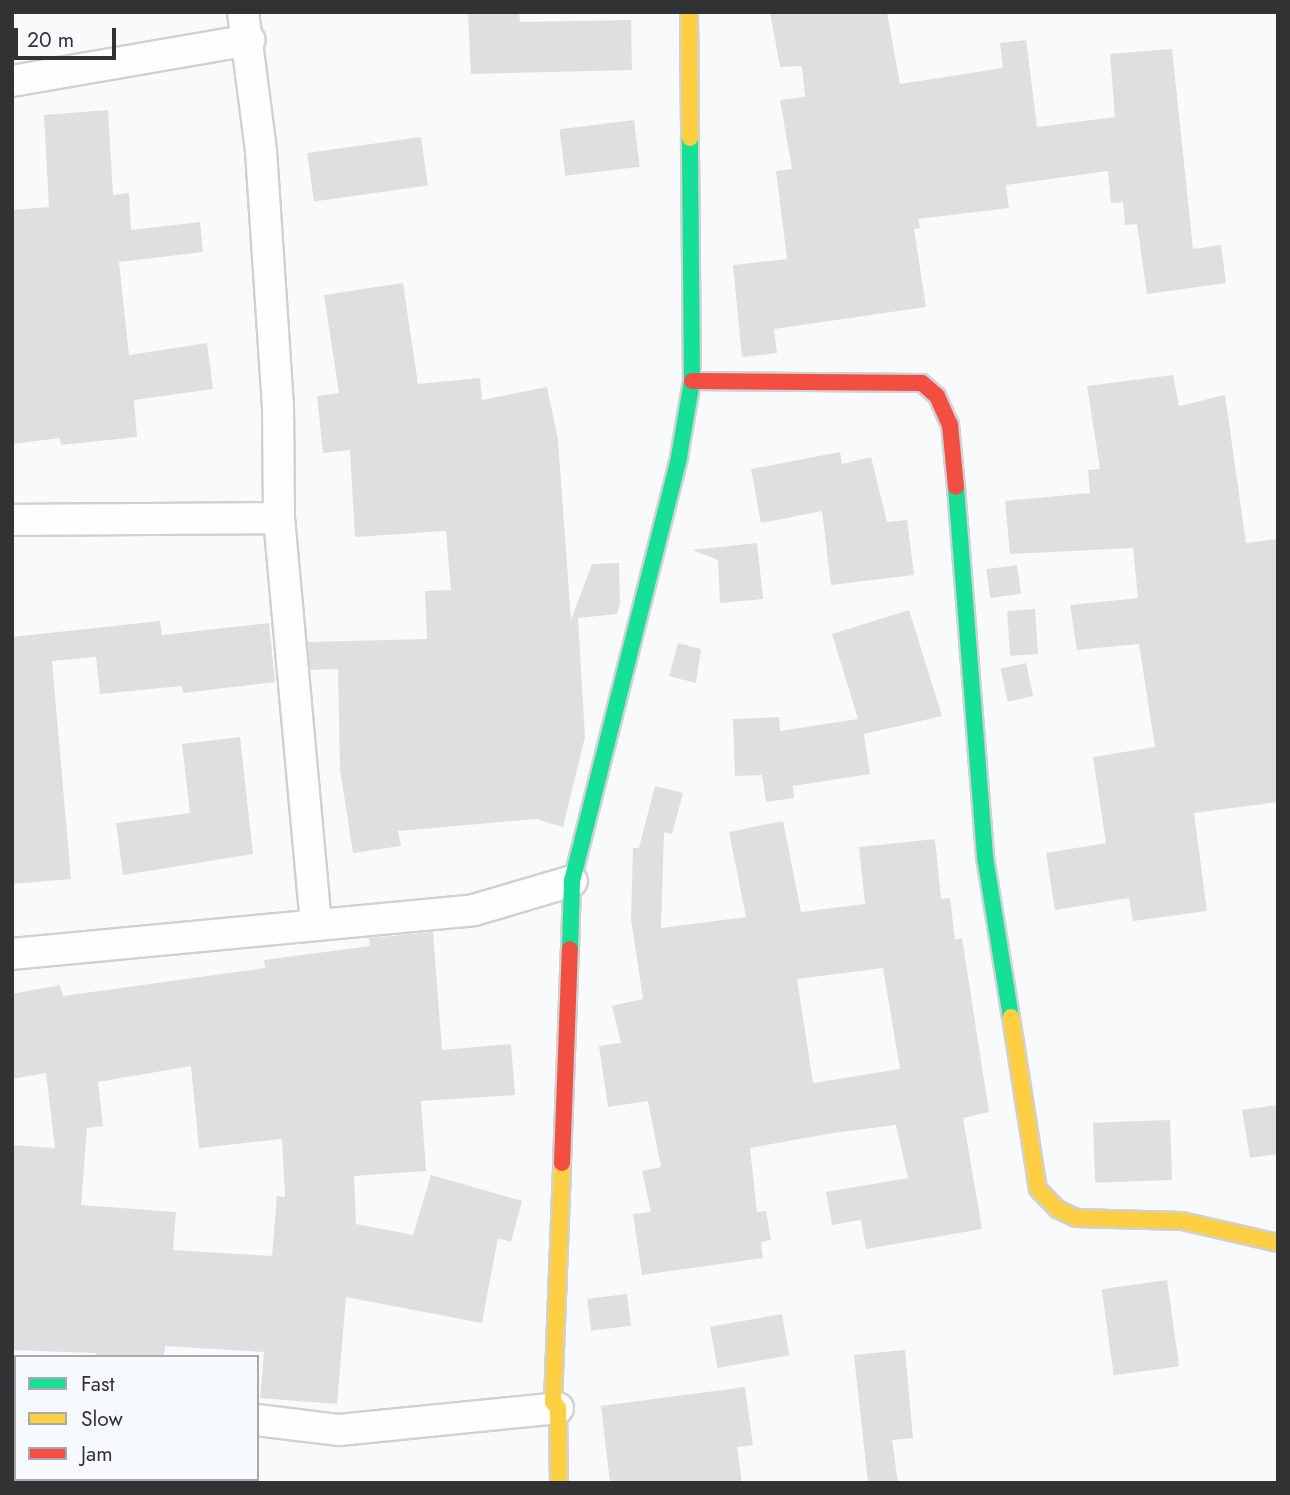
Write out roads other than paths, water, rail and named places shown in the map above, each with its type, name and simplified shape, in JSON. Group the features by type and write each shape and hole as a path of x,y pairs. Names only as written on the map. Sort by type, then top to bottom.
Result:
{"street":[{"path":"559,1483 558,1408 553,1402 572,881 679,457 692,381 689,12"},
{"path":"12,81 246,26 261,151 278,404 279,518 316,924"},
{"path":"692,381 888,380 922,383 937,396 950,425 954,461 985,857 1038,1189 1057,1209 1076,1218 1182,1221 1278,1243"},
{"path":"12,520 279,518"},
{"path":"12,954 474,910 572,881"},
{"path":"259,1420 339,1430 558,1408"}]}
